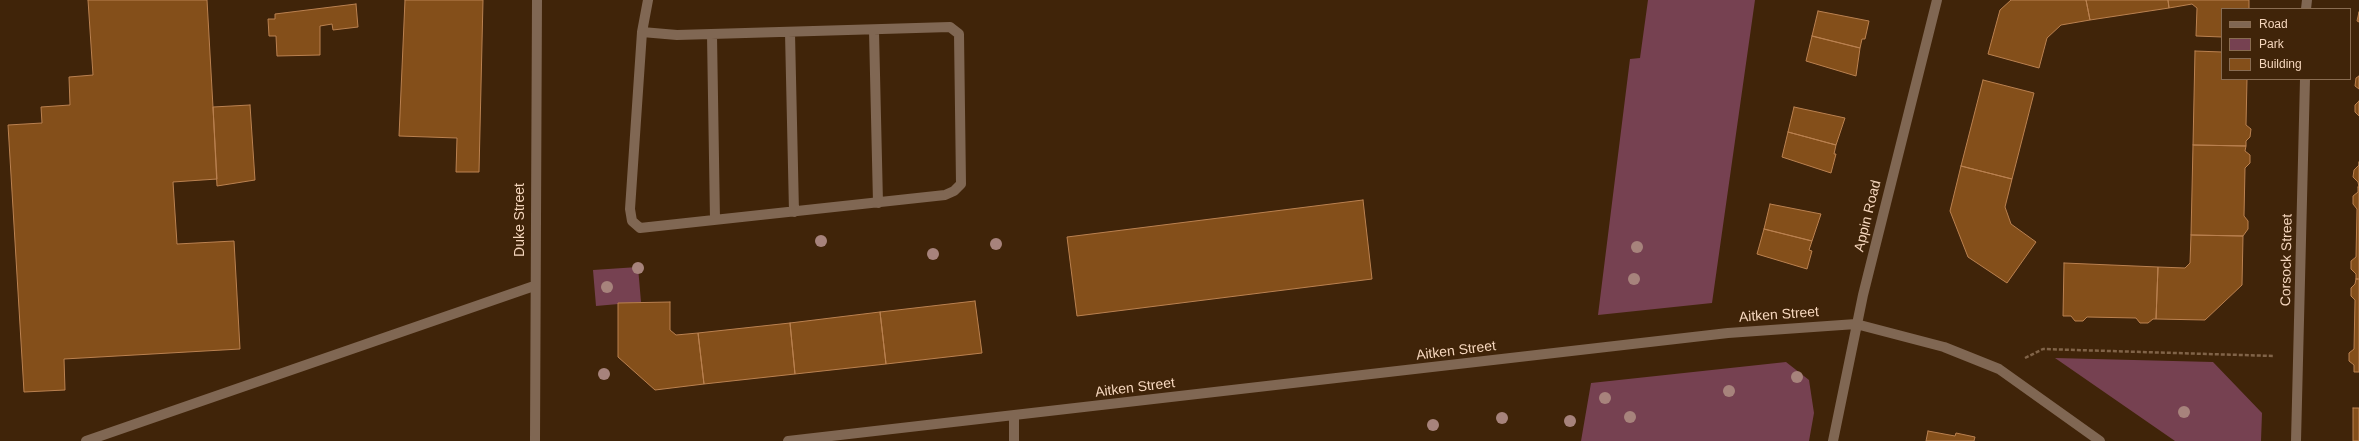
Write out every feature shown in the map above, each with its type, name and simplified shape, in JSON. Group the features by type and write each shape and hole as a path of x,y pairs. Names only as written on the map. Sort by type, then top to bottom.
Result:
{"street":[{"name":"Duke Street","path":"535,441 534,286 537,0"},
{"path":"642,32 677,36 874,31 950,27 959,34 961,184 954,191 945,195 640,228 632,221 630,209 642,32 648,0"},
{"name":"Appin Road","path":"1834,441 1856,324 1937,0"},
{"path":"874,31 878,203"},
{"path":"790,33 794,212"},
{"path":"712,35 715,220"},
{"name":"Corsock Street","path":"2296,441 2305,80"},
{"path":"86,441 534,286"},
{"name":"Aitken Street","path":"788,441 1728,333 1856,324 1944,347 1999,369 2100,441"},
{"path":"1014,416 1014,441"}],"path":[{"path":"1999,369 2044,349 2298,356"}],"green space":[{"path":"1648,0 1755,0 1712,303 1598,315 1630,59 1640,58"},
{"path":"638,267 641,302 596,306 593,270"},
{"path":"2055,358 2213,362 2262,413 2261,441 2175,441"},
{"path":"1786,362 1809,380 1814,413 1809,441 1581,441 1591,383"}],"building":[{"path":"88,0 207,0 217,179 173,182 177,244 234,241 240,349 64,359 65,390 24,392 8,125 42,123 41,107 70,105 69,77 93,75"},
{"path":"405,0 483,0 479,172 456,172 457,138 399,136"},
{"path":"2011,0 2086,0 2090,20 2061,25 2047,38 2039,68 1988,54 2000,10"},
{"path":"2086,0 2168,0 2169,8 2090,20"},
{"path":"2168,0 2249,0 2249,8 2221,8 2221,37 2196,36 2197,8 2192,4 2169,8"},
{"path":"356,4 358,27 333,30 332,24 320,26 320,55 277,56 276,36 269,36 268,19 275,19 275,14"},
{"path":"1818,11 1869,21 1865,39 1862,39 1860,48 1812,36"},
{"path":"1812,36 1860,48 1856,76 1806,61"},
{"path":"2195,51 2221,52 2221,80 2247,80 2246,125 2251,129 2250,137 2246,141 2246,146 2193,145"},
{"path":"2359,76 2359,89 2355,86 2356,78"},
{"path":"1983,80 2034,93 2012,179 1961,166"},
{"path":"2359,101 2359,116 2355,112 2355,105"},
{"path":"250,105 255,180 217,186 213,107"},
{"path":"1794,107 1845,118 1836,145 1788,132"},
{"path":"1788,132 1836,145 1834,154 1836,154 1831,173 1782,157"},
{"path":"2193,145 2246,146 2245,151 2250,155 2250,163 2245,168 2244,216 2248,221 2248,229 2243,236 2191,235"},
{"path":"2359,165 2359,187 2358,182 2353,177 2354,170"},
{"path":"1961,166 2012,179 2005,207 2011,224 2036,242 2007,283 1968,257 1950,211"},
{"path":"2358,187 2359,279 2356,279 2356,274 2351,269 2351,261 2356,257 2357,209 2353,204 2353,196 2358,192"},
{"path":"1363,200 1372,279 1077,316 1067,237"},
{"path":"1770,204 1821,214 1812,241 1764,229"},
{"path":"1764,229 1812,241 1809,250 1812,251 1807,269 1757,254"},
{"path":"2191,235 2243,236 2242,285 2205,320 2156,319 2158,267 2185,268 2190,263"},
{"path":"2064,263 2158,267 2156,319 2153,319 2148,323 2140,323 2136,318 2087,317 2083,321 2075,321 2071,316 2063,316"},
{"path":"2356,279 2359,279 2359,372 2354,372 2354,365 2349,361 2349,353 2354,349 2355,300 2351,296 2351,288 2355,284"},
{"path":"975,301 982,353 886,364 880,312"},
{"path":"670,302 670,330 676,335 698,333 704,384 655,390 618,357 618,303"},
{"path":"880,312 886,364 795,374 790,323"},
{"path":"790,323 795,374 704,384 698,333"},
{"path":"2353,408 2359,408 2359,441 2353,441"},
{"path":"1928,431 1955,436 1956,433 1975,437 1974,441 1926,441"}]}
